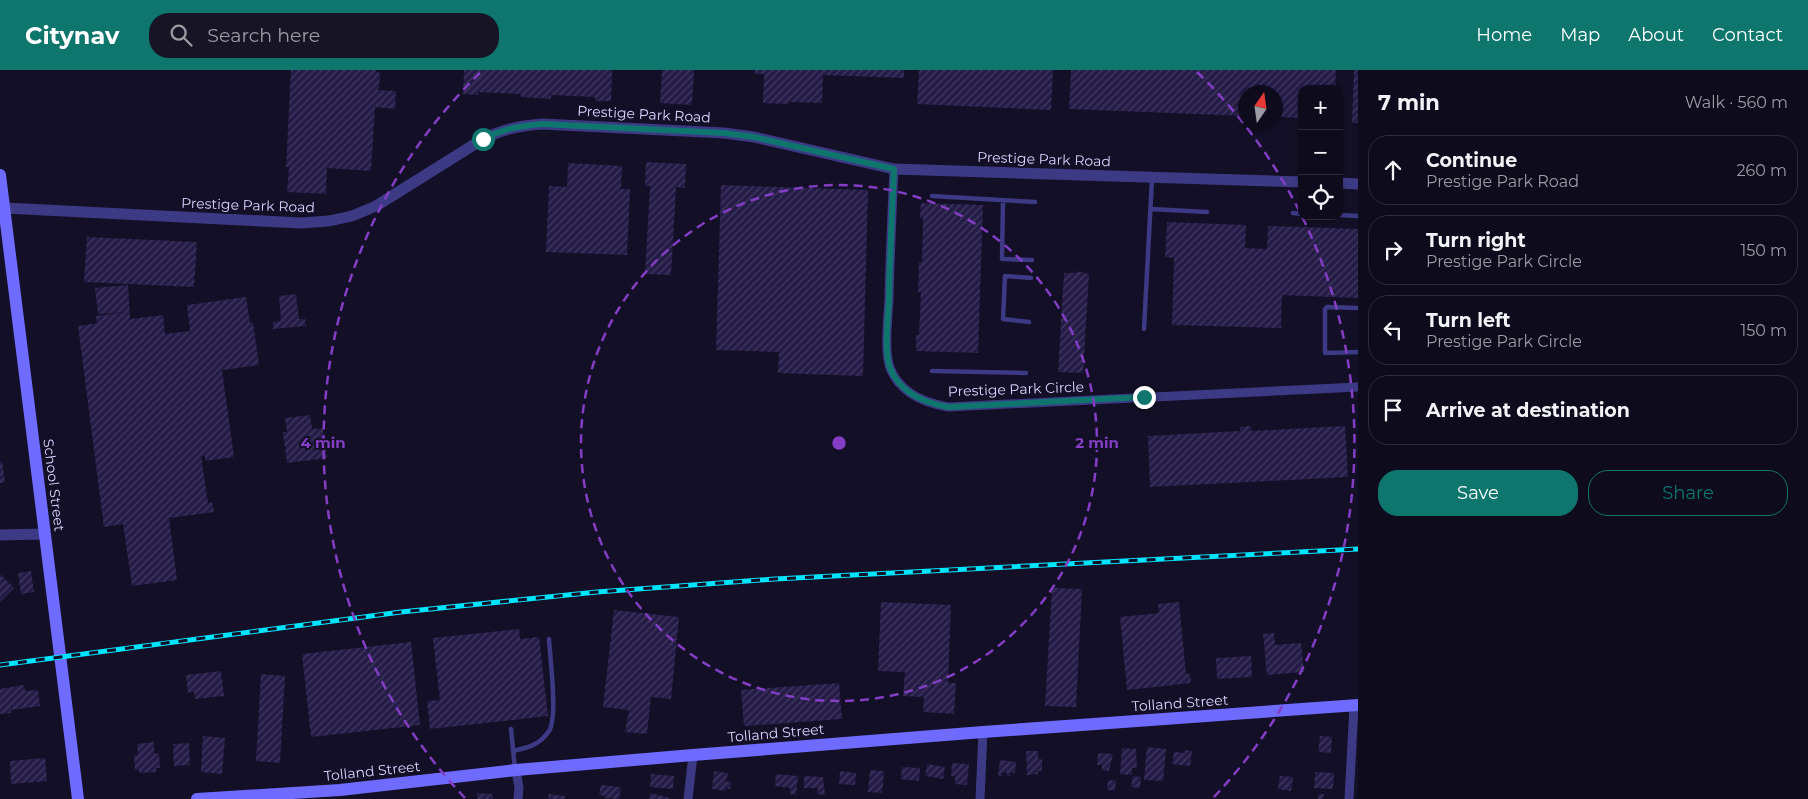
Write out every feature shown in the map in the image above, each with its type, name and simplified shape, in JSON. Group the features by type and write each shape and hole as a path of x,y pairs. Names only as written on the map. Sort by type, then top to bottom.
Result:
{"main road":[{"name":"School Street","path":"0,175 78,799"},
{"name":"Tolland Street","path":"197,799 340,795 516,770 983,732 1356,705"}],"street":[{"name":"Prestige Park Road","path":"5,208 288,223 329,221 352,216 376,206 483,139 501,130 521,125 542,124 724,133 754,137 894,169 1298,182"},
{"name":"Prestige Park Circle","path":"894,169 887,339 890,368 898,381 912,395 930,404 948,407 1358,388"},
{"path":"1343,183 1358,184"},
{"path":"0,535 46,534"},
{"path":"1349,799 1356,705"},
{"path":"980,799 983,732"},
{"path":"688,799 693,755"},
{"path":"516,770 519,788 518,799"}],"lane":[{"path":"1144,330 1152,177"},
{"path":"932,196 1035,202"},
{"path":"1003,201 1002,259 1032,260"},
{"path":"1150,209 1207,212"},
{"path":"1293,213 1298,214"},
{"path":"1343,216 1358,216"},
{"path":"1029,322 1003,319 1005,276 1031,278"},
{"path":"1358,308 1327,307 1325,314 1325,353 1358,352"},
{"path":"932,370 1026,373"},
{"path":"513,751 536,744 549,730 553,715 549,639"},
{"path":"511,729 516,770"}],"building":[{"path":"291,70 376,70 380,76 379,88 377,90 396,91 395,109 375,107 371,171 327,168 326,194 287,192 289,167 286,167"},
{"path":"464,70 612,70 611,101 595,101 595,97 551,95 551,99 521,97 521,94 478,92 478,95 463,94"},
{"path":"662,70 694,70 692,105 660,103"},
{"path":"755,70 904,70 904,78 823,75 822,103 763,103 764,74 755,74"},
{"path":"919,70 1053,70 1051,110 917,104"},
{"path":"1071,70 1336,70 1335,85 1298,85 1298,118 1283,117 1283,85 1238,85 1238,116 1069,109"},
{"path":"1354,70 1358,70 1358,123 1352,123"},
{"path":"646,162 686,164 685,188 676,187 671,275 645,274 650,186 645,186"},
{"path":"568,163 622,166 621,189 630,189 627,255 546,252 549,186 567,187"},
{"path":"721,185 868,190 863,376 778,373 779,352 716,350"},
{"path":"921,203 983,205 978,353 916,351 916,335 919,335 921,292 918,292 919,262 922,262 923,218 920,218"},
{"path":"1167,222 1246,225 1245,248 1267,249 1268,226 1358,229 1358,298 1282,295 1281,328 1172,325 1174,258 1165,257"},
{"path":"87,237 197,242 194,287 84,282"},
{"path":"1076,271 1089,274 1083,373 1058,372 1064,273 1076,273"},
{"path":"128,285 130,319 163,315 165,334 190,331 187,305 246,297 250,323 253,322 259,365 222,370 234,457 205,461 205,455 201,456 208,503 212,502 214,512 169,518 177,580 132,586 123,524 104,527 78,326 97,323 96,316 126,312 98,314 95,288"},
{"path":"296,294 299,319 305,319 306,326 273,329 273,322 281,321 279,296"},
{"path":"310,415 312,429 323,428 327,458 287,463 283,432 287,432 285,418"},
{"path":"1251,426 1251,431 1345,426 1348,477 1150,487 1148,436 1240,431 1240,427"},
{"path":"2,461 5,482 0,483 0,462"},
{"path":"31,571 34,592 21,594 18,573"},
{"path":"0,574 14,588 0,602"},
{"path":"1052,588 1082,589 1076,707 1045,706"},
{"path":"881,602 951,605 948,683 956,683 954,714 923,712 924,697 903,696 905,672 878,671"},
{"path":"1179,602 1186,674 1190,674 1191,683 1127,690 1120,617 1159,613 1158,604"},
{"path":"614,610 679,617 671,699 651,697 647,734 625,732 629,710 603,707"},
{"path":"519,629 520,639 539,637 548,716 430,729 427,701 440,700 433,638"},
{"path":"1274,633 1275,645 1301,643 1304,672 1267,675 1263,634"},
{"path":"411,642 420,725 311,737 302,654"},
{"path":"1251,656 1252,677 1217,679 1216,658"},
{"path":"221,671 224,696 195,699 194,692 188,693 186,675"},
{"path":"261,674 285,676 280,763 256,761"},
{"path":"839,683 842,719 744,726 741,690"},
{"path":"24,685 25,691 38,690 40,706 11,710 11,713 0,714 0,689"},
{"path":"203,736 225,738 222,774 201,772"},
{"path":"1320,736 1332,737 1331,753 1318,752"},
{"path":"154,742 154,754 159,753 160,768 156,768 156,772 139,773 139,770 135,770 134,755 138,755 137,744"},
{"path":"189,743 190,765 174,766 173,744"},
{"path":"1147,747 1166,749 1163,781 1144,780"},
{"path":"1122,748 1136,749 1137,768 1132,768 1132,775 1120,774"},
{"path":"1185,750 1192,751 1190,766 1172,764 1174,752 1185,753"},
{"path":"1026,751 1038,751 1038,759 1042,759 1042,771 1038,771 1038,774 1027,775"},
{"path":"1098,753 1113,754 1109,771 1102,770 1102,765 1097,765"},
{"path":"45,758 47,781 11,784 10,761"},
{"path":"1000,760 1016,762 1015,773 1010,773 1010,776 1007,776 1007,773 1002,772 1002,776 998,776"},
{"path":"952,763 969,764 967,785 955,784 955,776 951,776"},
{"path":"927,764 945,767 943,779 925,776"},
{"path":"902,767 920,768 919,781 901,779"},
{"path":"870,770 884,771 882,793 868,792"},
{"path":"714,771 728,773 726,781 731,782 730,789 726,788 725,791 712,789"},
{"path":"840,771 856,773 855,785 839,784"},
{"path":"1315,772 1334,773 1333,789 1314,788"},
{"path":"651,774 674,776 673,789 650,787"},
{"path":"776,774 798,776 796,795 790,794 790,788 775,786"},
{"path":"804,776 823,777 825,795 817,794 818,788 804,788"},
{"path":"1133,776 1141,777 1140,788 1131,787"},
{"path":"1280,776 1293,777 1291,791 1278,789"},
{"path":"1108,780 1116,781 1115,791 1107,790"},
{"path":"601,785 621,787 619,799 605,798 605,796 599,795"},
{"path":"477,793 493,794 493,799 477,799"},
{"path":"650,793 670,798 649,799"},
{"path":"549,794 565,796 565,799 548,799"},
{"path":"1318,794 1324,794 1323,799 1318,799"}],"railway":[{"path":"0,665 401,612 597,592 775,579 1358,549"}],"route":[{"path":"483,139 501,130 521,125 542,124 724,133 754,137 894,169 887,339 890,368 898,381 912,395 930,404 948,407 1144,397"}]}
